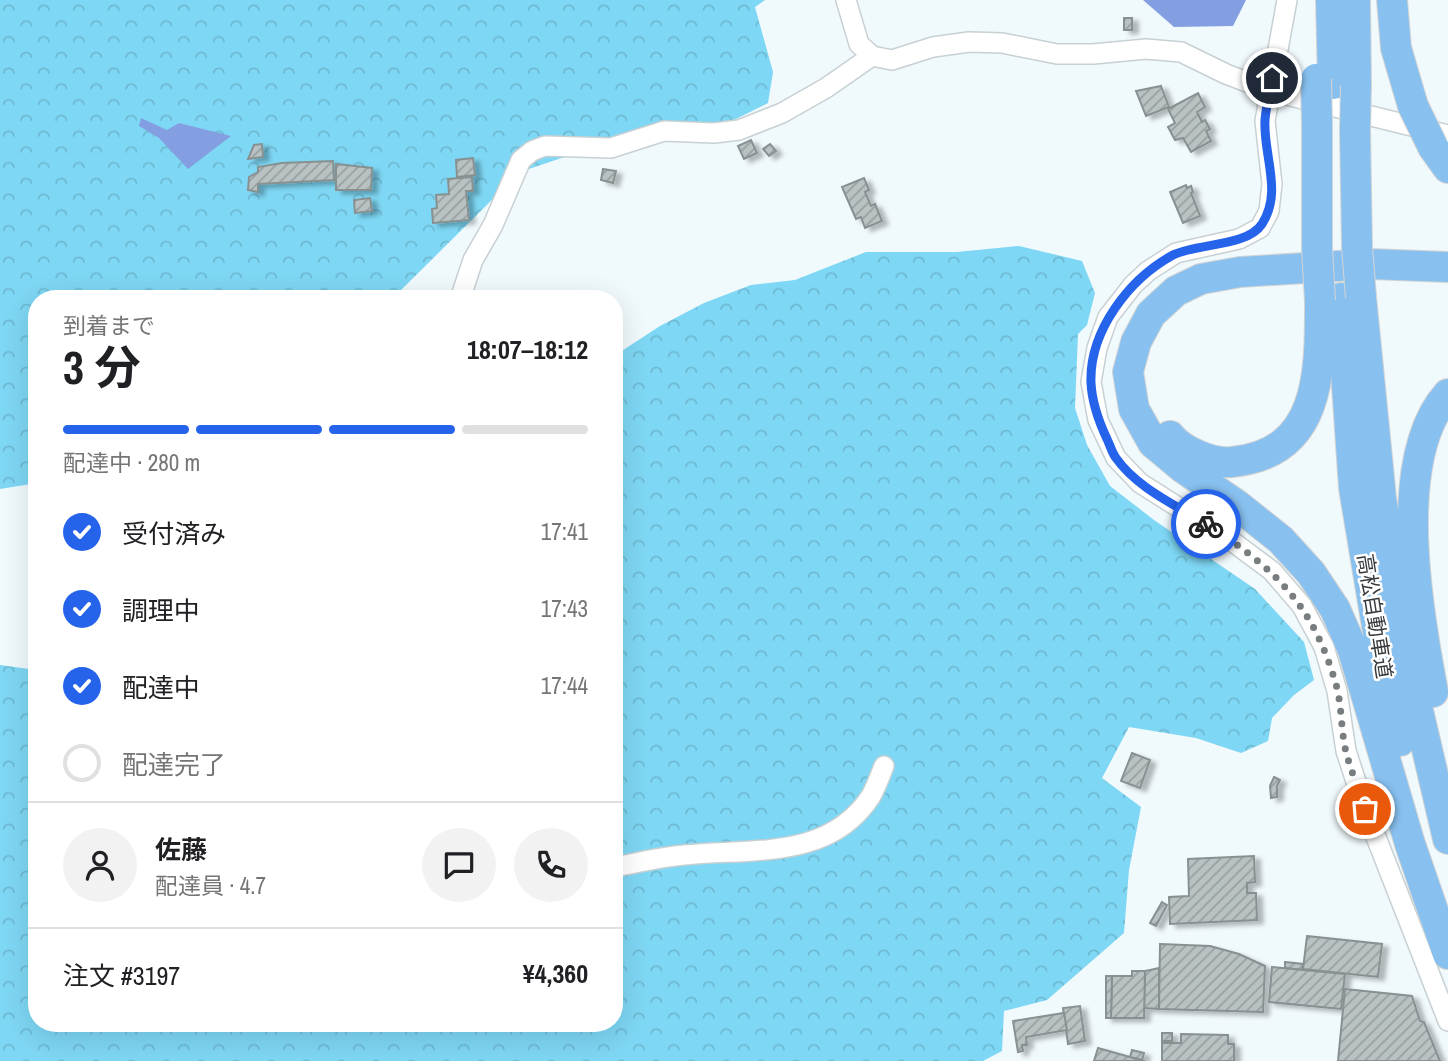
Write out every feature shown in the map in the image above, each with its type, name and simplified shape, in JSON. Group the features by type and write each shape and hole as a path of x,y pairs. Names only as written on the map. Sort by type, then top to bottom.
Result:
{"highway":[{"path":"1323,0 1335,83 1336,247 1341,298"},
{"path":"1331,0 1335,83 1336,247 1341,298 1320,354 1315,394 1302,424 1282,445 1254,460 1227,463 1200,456 1175,443 1154,418 1144,386 1147,357 1159,328 1179,307 1212,292 1249,285 1390,278 1448,281"},
{"path":"1335,83 1355,0"},
{"path":"1392,0 1396,48 1413,106 1443,150"},
{"path":"1448,267 1370,264 1240,272 1201,279 1176,291 1151,314 1136,342 1128,372 1135,409 1153,443 1182,468 1237,505 1281,540 1311,573 1335,609 1353,650 1410,844 1448,954"},
{"name":"高松自動車道","path":"1341,298 1381,498 1408,668 1448,839"},
{"name":"高松自動車道","path":"1341,298 1354,488 1387,686 1432,873 1448,927"},
{"path":"1448,394 1429,424 1417,459 1412,500 1415,565 1427,656 1448,772"}],"street":[{"path":"846,0 859,44 872,56 892,60 933,47 968,42 1002,43 1057,54 1146,49 1181,52 1270,91 1443,150"},
{"path":"1287,0 1265,121 1272,184 1269,211 1260,228 1239,239 1176,253 1148,271 1133,285 1108,317 1097,348 1091,382 1098,420 1116,458 1140,483 1233,542 1272,572 1302,607 1324,647 1338,691 1346,751 1448,1021"},
{"path":"463,290 472,260 493,225 521,160 532,150 545,146 611,148 664,131 715,133 739,130 782,113 826,88 872,56"},
{"path":"623,865 683,855 744,853 805,845 834,833 855,816 872,795 884,766"}],"green space":[{"path":"0,0 765,0 755,7 773,72 768,103 712,131 665,123 520,172 401,290 28,290 28,484 0,489"},
{"path":"1019,246 1082,261 1095,293 1087,325 1078,334 1075,408 1087,445 1110,486 1154,520 1255,589 1304,642 1314,680 1294,695 1272,718 1268,741 1241,753 1196,738 1129,727 1102,778 1141,807 1129,870 1124,933 1047,1000 1004,1011 1002,1051 983,1061 0,1061 0,665 28,669 28,1032 623,1032 623,350 660,326 704,303 751,285 795,280 866,252 957,252"}],"shaded area":[{"path":"1143,0 1246,0 1233,26 1174,27"},
{"path":"141,118 167,130 179,123 231,136 188,169 159,138 139,126"}],"building":[{"path":"1124,18 1132,18 1132,30 1124,30"},
{"path":"1161,86 1169,107 1146,116 1136,91"},
{"path":"1198,93 1205,107 1197,112 1202,122 1205,120 1210,129 1206,131 1211,141 1191,152 1183,138 1175,140 1168,127 1175,123 1168,109"},
{"path":"751,140 757,153 744,159 738,146"},
{"path":"262,144 263,157 248,159 254,145"},
{"path":"770,144 776,151 769,156 763,149"},
{"path":"473,158 475,175 457,177 456,160"},
{"path":"333,161 334,180 258,184 258,192 248,190 249,177 258,172 258,167"},
{"path":"336,164 372,168 371,190 336,190"},
{"path":"603,169 616,171 613,183 601,180"},
{"path":"472,177 473,191 466,191 469,220 433,223 432,209 437,208 436,195 449,194 448,179"},
{"path":"864,178 869,190 865,192 871,206 875,204 882,221 865,228 861,217 856,219 842,187"},
{"path":"1186,185 1187,188 1191,186 1200,216 1183,223 1170,192"},
{"path":"370,198 372,211 355,213 354,200"},
{"path":"1132,753 1150,760 1140,788 1121,781"},
{"path":"1274,777 1280,780 1277,797 1271,798 1270,786"},
{"path":"1254,856 1255,882 1247,883 1247,893 1256,893 1257,920 1170,924 1169,897 1189,896 1188,859"},
{"path":"1162,902 1167,905 1156,926 1150,923"},
{"path":"1307,936 1382,944 1378,977 1303,969"},
{"path":"1160,944 1210,946 1239,954 1265,966 1263,1012 1159,1009"},
{"path":"1285,962 1303,964 1302,970 1285,968"},
{"path":"1272,967 1345,974 1341,1009 1269,1002"},
{"path":"1159,968 1159,1009 1144,1008 1145,971"},
{"path":"1132,971 1145,971 1144,1018 1111,1018 1112,976 1132,976"},
{"path":"1106,976 1112,976 1111,1018 1106,1018"},
{"path":"1345,989 1412,996 1420,1021 1424,1022 1440,1061 1338,1061"},
{"path":"1080,1006 1085,1041 1068,1044 1063,1008"},
{"path":"1064,1013 1067,1030 1026,1037 1027,1045 1022,1045 1023,1051 1018,1052 1013,1021"},
{"path":"1162,1033 1172,1033 1172,1041 1162,1041"},
{"path":"1181,1034 1228,1035 1228,1044 1234,1044 1234,1061 1162,1061 1162,1043 1181,1043"},
{"path":"1098,1048 1130,1057 1145,1061 1094,1061"},
{"path":"1132,1050 1144,1053 1142,1060 1130,1057"}],"way so far":[{"path":"1206,524 1272,572 1302,607 1324,647 1338,691 1346,751 1365,809"}],"route":[{"path":"1206,524 1140,483 1116,458 1098,420 1091,382 1097,348 1108,317 1133,285 1148,271 1176,253 1239,239 1260,228 1269,211 1272,184 1265,121 1272,78"}]}
